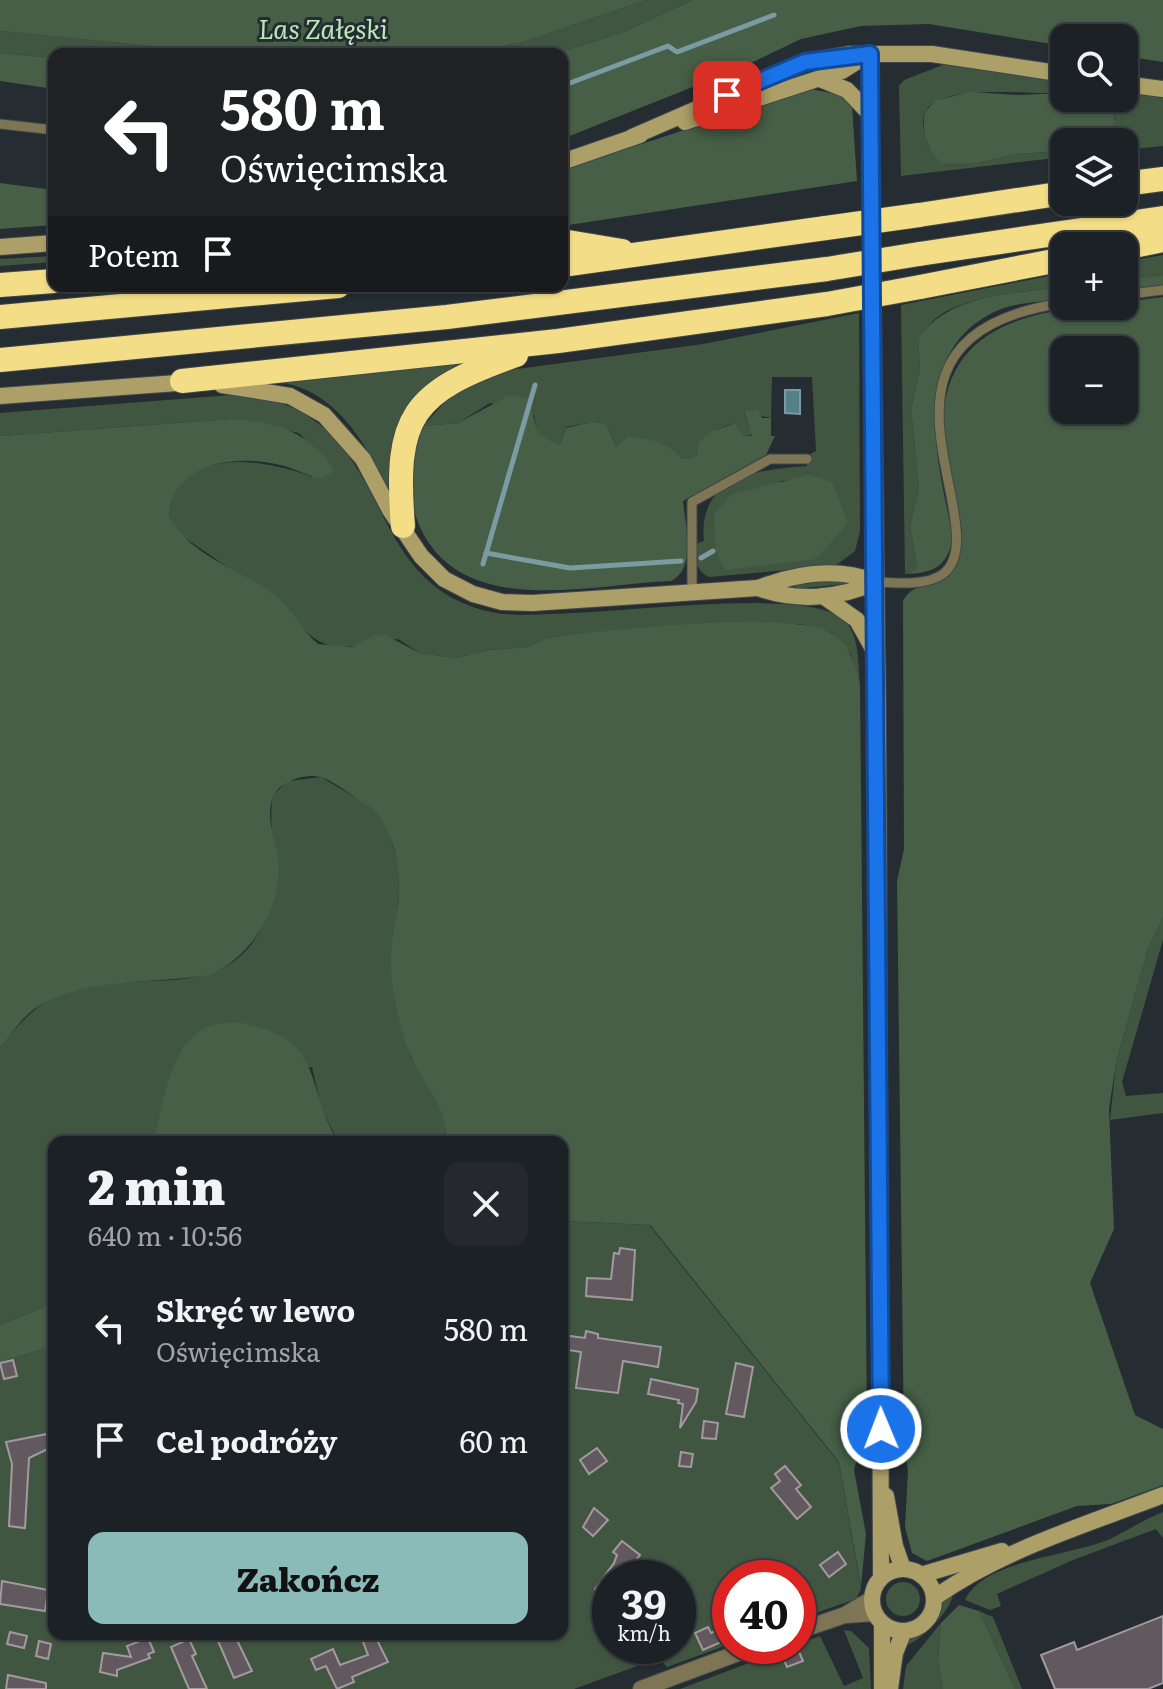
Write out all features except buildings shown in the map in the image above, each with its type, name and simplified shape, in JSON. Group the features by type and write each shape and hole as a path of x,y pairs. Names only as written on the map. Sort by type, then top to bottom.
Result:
{"highway":[{"path":"1138,182 1163,179"},
{"path":"568,264 1050,195"},
{"path":"0,360 447,317 827,269 1163,218"},
{"path":"1138,245 1163,240"},
{"path":"568,241 640,255"},
{"path":"182,381 558,341 827,304 1050,262"},
{"path":"0,285 48,281"},
{"path":"0,317 273,292"},
{"path":"403,526 399,470 404,441 414,417 427,401 443,387 475,370 558,341"}],"street":[{"path":"632,137 805,62 870,54 932,54 1050,72"},
{"path":"568,160 820,79 842,71 870,54"},
{"path":"870,54 882,1469 879,1500 881,1577 876,1612 882,1689"},
{"path":"820,79 847,90 870,114"},
{"path":"1138,86 1163,89"},
{"path":"0,247 48,243"},
{"path":"0,396 182,381 272,390 309,405 350,441 390,510 432,569 459,588 486,599 532,603 692,593 758,588 783,579 832,573 857,575 876,582"},
{"path":"758,588 785,598 823,596 876,582"},
{"path":"823,596 857,620 877,654"},
{"path":"882,1469 895,1546 903,1569"},
{"path":"934,1598 954,1584 1050,1538 1163,1495"},
{"path":"921,1575 1050,1538"},
{"path":"816,1625 845,1615 876,1612 904,1631 914,1629 928,1618 934,1598 931,1586 921,1575 903,1569 881,1577"},
{"path":"890,1689 895,1653 904,1631"},
{"path":"641,1689 712,1663"}],"lane":[{"path":"0,124 48,129"},
{"path":"1138,293 1163,290"},
{"path":"876,582 931,579 942,574 955,554 957,529 938,425 944,382 958,354 978,334 1001,319 1050,306"},
{"path":"692,593 692,502 770,459 807,459"}],"green space":[{"name":"Las Załęski","path":"0,0 647,0 523,42 492,48 171,48 0,31"},
{"path":"647,0 693,0 621,33 568,50 493,48 523,42"},
{"path":"693,0 1163,0 1163,62 1138,58 1138,24 1050,24 1050,44 929,24 861,26 801,39 743,67 568,137 568,50 621,33"},
{"path":"0,31 171,48 48,48 48,57 0,53"},
{"path":"0,53 48,57 48,88 0,81"},
{"path":"945,64 1050,81 1050,93 986,92 946,97 932,104 924,115 923,127 928,146 978,163 1016,154 1050,152 1050,159 901,176 899,86 904,80"},
{"path":"810,89 838,94 852,106 857,181 568,225 568,168"},
{"path":"971,92 1050,94 1050,112 1113,112 1115,123 1111,128 1050,128 1050,152 1016,154 978,163 942,163 926,140 924,126 925,112 936,100"},
{"path":"1138,94 1163,98 1163,146 1138,149 1138,128 1111,128 1115,123 1114,112 1138,112"},
{"path":"0,183 48,189 48,225 0,229"},
{"path":"1163,255 1163,275 1138,278 1138,259"},
{"path":"48,256 48,262 0,266 0,259"},
{"path":"1163,275 1163,286 1138,289 1138,278"},
{"path":"1050,276 1050,289 999,295 951,309 933,321 918,340 920,369 911,409 919,488 910,526 917,568 916,573 905,574 901,305"},
{"path":"1050,289 1050,301 1018,305 992,313 966,332 949,355 939,383 935,413 936,445 953,535 949,553 940,564 928,571 910,574 917,568 910,526 919,488 911,409 920,369 918,340 945,313 983,298"},
{"path":"1163,297 1163,918 1148,948 1116,1063 1109,1109 1114,1229 1090,1283 1135,1415 1163,1429 1163,1485 1111,1504 1077,1506 927,1561 912,1553 905,1527 908,1471 904,1444 897,881 904,849 903,601 915,589 947,574 958,559 961,547 961,523 947,464 943,420 949,384 964,357 986,336 1015,322 1048,312 1050,320 1138,320 1138,300"},
{"path":"859,313 860,531 855,551 835,566 709,577 698,567 695,558 698,543 704,541 704,520 710,503 720,490 751,474 807,466 807,456 816,451 812,377 772,377 771,418 744,412 752,435 743,435 735,423 713,433 694,458 682,459 627,437 616,447 606,423 591,422 566,427 560,444 541,435 534,415 490,403 458,423 423,426 454,392 502,371 703,344","holes":["799,480 716,551 781,481"]},
{"path":"463,362 430,385 407,416 393,453 390,492 359,437 330,405 295,386 273,382"},
{"path":"231,395 289,406 306,415 334,438 354,464 404,552 425,578 453,598 491,612 524,615 733,603 821,609 845,621 850,627 857,651 860,684 851,654 832,633 800,624 663,627 573,634 547,638 528,647 488,650 455,658 420,653 398,639 350,646 324,643 312,637 290,610 178,533 169,516 175,493 188,477 205,467 248,462 312,477 309,444 299,433 231,419 0,436 0,413"},
{"path":"508,396 527,397 539,432 560,444 566,428 591,422 606,423 616,447 627,437 643,438 664,445 682,459 693,458 698,454 698,443 709,433 735,423 743,435 752,436 744,411 758,409 762,418 771,418 771,436 775,436 766,455 683,501 687,556 679,575 671,581 568,590 497,586 466,575 440,556 420,527 413,502 411,476 423,426 458,423"},
{"path":"231,419 277,426 302,438 335,470 322,479 263,462 226,462 210,466 194,473 182,484 173,498 169,516 178,530 203,552 277,597 318,644 352,647 373,636 385,635 420,653 455,658 488,650 528,647 547,638 573,634 746,622 811,626 831,633 843,643 851,655 860,684 867,1420 854,1470 866,1534 861,1587 839,1462 650,1225 568,1221 568,1136 446,1136 439,1106 410,1054 395,1002 391,954 399,880 393,845 378,815 336,784 314,776 287,783 276,792 270,812 278,857 276,893 252,942 225,967 209,975 94,987 51,999 28,1014 0,1048 0,436"},
{"path":"808,475 832,482 848,523 816,559 725,570 716,551 714,514 731,495"},
{"path":"840,580 852,583 796,589 794,585"},
{"path":"321,777 368,805 385,820 401,872 391,970 399,1013 411,1057 436,1098 445,1120 446,1136 335,1136 321,1107 312,1067 168,1091 155,1136 48,1136 48,1305 0,1325 0,1048 26,1018 58,995 87,986 208,974 234,961 255,939 271,903 275,862 271,809 273,795 288,781"},
{"path":"1163,918 1163,940 1122,1082 1126,1096 1163,1093 1163,1113 1110,1120 1116,1063 1148,948"},
{"path":"237,1022 266,1029 286,1039 299,1051 308,1065 335,1136 155,1136 170,1078 183,1048 207,1027"},
{"path":"568,1221 649,1225 839,1463 861,1589 856,1599 816,1613 816,1560 712,1560 712,1651 696,1656 696,1560 592,1560 592,1664 643,1664 574,1689 0,1689 0,1362 48,1348 48,1640 568,1640"},
{"path":"48,1305 48,1348 0,1362 0,1325"},
{"path":"1163,1512 1163,1538 1156,1529 1073,1560 997,1594 1001,1606 990,1610 965,1600 975,1586 1010,1567 1096,1544"},
{"path":"903,1582 915,1587 920,1599 915,1611 903,1616 891,1611 886,1599 891,1587"},
{"path":"953,1592 948,1607 934,1624 918,1639 903,1646 930,1623"},
{"path":"959,1605 979,1611 1015,1689 943,1689 938,1662 941,1623"},
{"path":"979,1611 993,1617 1022,1689 1015,1689"},
{"path":"941,1623 938,1662 943,1689 903,1689 906,1666"},
{"path":"844,1630 851,1631 869,1648 871,1689 680,1689 746,1664 816,1664 816,1638 820,1636 844,1686 863,1678"}],"water":[{"path":"785,390 800,390 800,414 785,413"}],"waterway":[{"path":"568,84 668,46 677,52 774,15"},
{"path":"483,564 535,385"},
{"path":"701,558 713,551"},
{"path":"486,553 570,568 681,561"}],"route":[{"path":"727,95 805,62 849,54 870,54 878,727 876,860 881,1429"}]}
